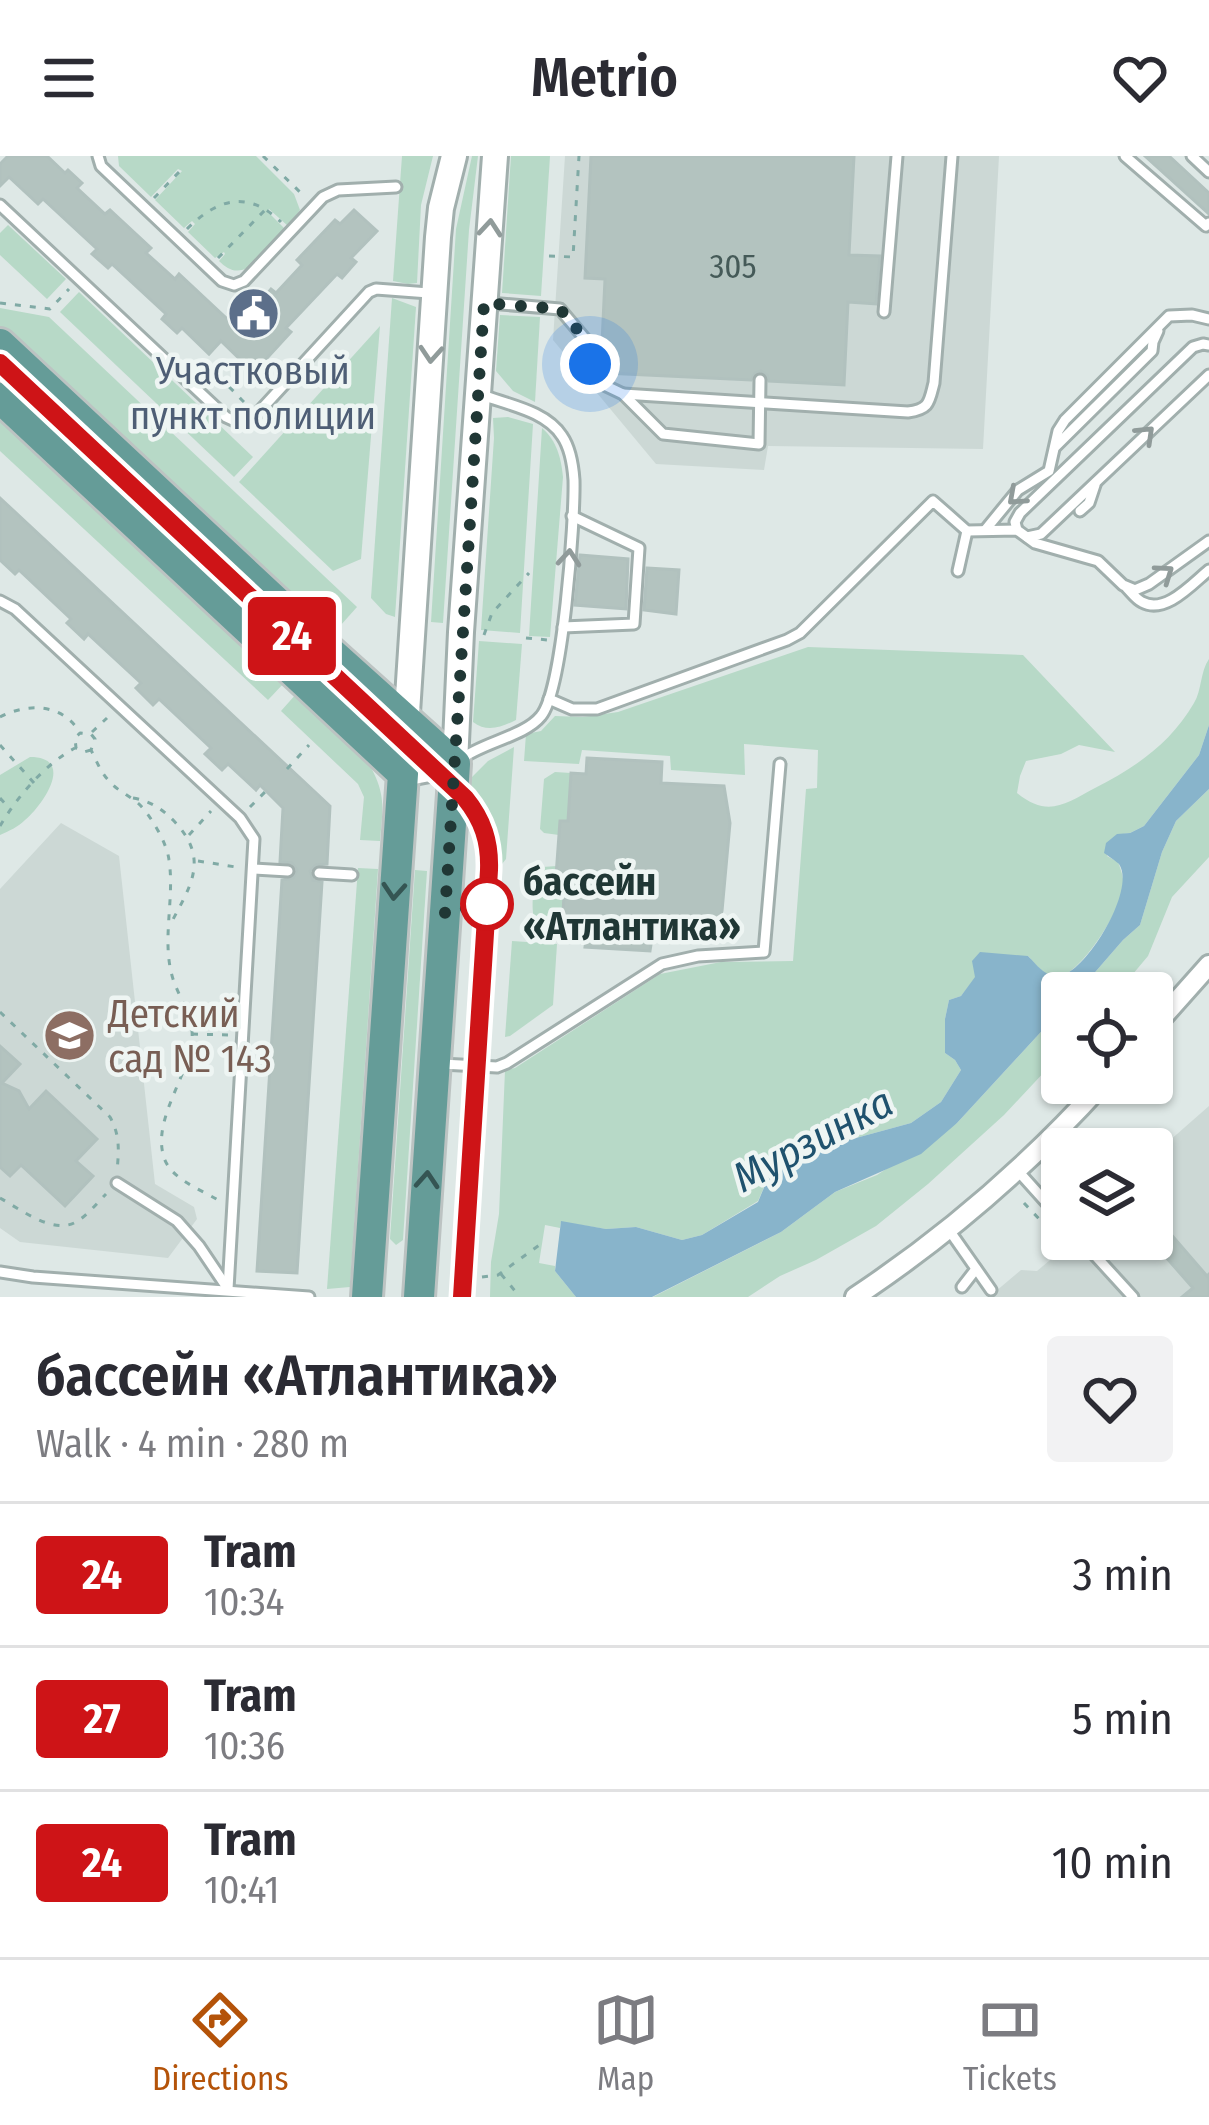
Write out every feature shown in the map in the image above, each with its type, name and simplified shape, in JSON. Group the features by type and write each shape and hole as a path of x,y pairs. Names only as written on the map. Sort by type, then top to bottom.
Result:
{"main road":[{"path":"7,368 455,764 419,1297"},
{"path":"7,368 403,774 367,1297"},
{"path":"370,1252 422,1255"}],"street":[{"path":"454,156 441,208 403,774 455,764 495,156"},
{"path":"1173,1005 1209,965"},
{"path":"855,1297 949,1230 1018,1171 1083,1104"}],"lane":[{"path":"98,156 101,166 208,268 234,285 244,281 323,197 338,190 396,187"},
{"path":"884,312 897,156"},
{"path":"623,394 922,410 934,382 952,156"},
{"path":"1126,156 1206,226 1209,223"},
{"path":"1192,156 1209,172"},
{"path":"0,205 226,417 239,423 257,414 369,292 435,293"},
{"path":"484,303 560,309 586,340 590,364 600,383 623,394 663,434 759,444 760,380"},
{"path":"986,529 1018,490 1049,471 1065,420 1168,316 1209,319"},
{"path":"586,340 602,341"},
{"path":"1017,530 1020,513 1075,457 1193,346 1209,345"},
{"path":"1027,537 1041,534 1209,375"},
{"path":"455,764 477,747 520,731 541,716 556,674 572,516 571,457 560,432 539,416 477,393"},
{"path":"1080,511 1089,503 1096,482"},
{"path":"549,699 572,709 597,709 800,633 933,500 967,531 1017,530 1035,543 1098,560 1144,604 1171,601 1209,570"},
{"path":"563,627 634,624 639,548 572,516"},
{"path":"958,571 967,531"},
{"path":"1123,585 1136,590 1149,584 1209,541"},
{"path":"0,601 15,609 240,818 254,839 228,1289"},
{"path":"435,1064 507,1063 662,964 698,956 764,952 780,764"},
{"path":"253,869 288,871"},
{"path":"319,873 352,875"},
{"path":"1018,1171 1041,1194"},
{"path":"116,1184 177,1221 228,1289"},
{"path":"949,1230 991,1291"},
{"path":"1099,1260 1133,1297"},
{"path":"962,1287 976,1269"},
{"path":"0,1272 309,1297"}],"path":[{"path":"263,156 314,206"},
{"path":"549,256 573,257 579,156"},
{"path":"152,200 181,170"},
{"path":"185,231 206,210 237,201 267,208 288,228"},
{"path":"216,260 267,208"},
{"path":"0,303 50,309 79,279"},
{"path":"193,386 208,375 217,377 257,414"},
{"path":"484,635 492,613 529,573"},
{"path":"526,638 561,641"},
{"path":"91,734 119,706"},
{"path":"0,718 22,710 53,710 65,714 80,733 91,734"},
{"path":"76,748 80,733"},
{"path":"76,748 91,751 95,745 91,734"},
{"path":"0,745 34,783"},
{"path":"287,769 309,745"},
{"path":"0,826 34,783 76,748"},
{"path":"91,751 115,787 144,808 169,855 169,958 192,1034 185,1069 164,1122 162,1153 177,1176 233,1208"},
{"path":"240,818 266,791"},
{"path":"130,797 165,812 193,848 196,861 189,889 169,926"},
{"path":"0,798 10,809"},
{"path":"187,837 221,801"},
{"path":"196,861 253,869"},
{"path":"497,888 498,870"},
{"path":"0,1012 110,1117 119,1145 116,1184 78,1222 57,1226 0,1198"},
{"path":"192,1034 244,1035"},
{"path":"1024,1203 1041,1221"},
{"path":"482,1277 500,1273 542,1244"},
{"path":"500,1273 520,1297"}],"shaded area":[{"path":"565,156 999,156 983,449 768,446 764,470 656,464 553,340"},
{"name":"Детский сад № 143","path":"61,823 119,856 155,1184 194,1207 197,1219 168,1258 20,1242 0,1228 0,889"},
{"path":"1209,1106 1209,1297 989,1297 1021,1270 1037,1271 1050,1260 1173,1260 1173,1138"}],"green space":[{"path":"118,156 256,156 294,194 300,210 288,226 269,209 285,229 249,267 233,270 219,261 224,252 215,258 188,232 195,224 192,221 184,228 155,200 182,171 178,169 151,197 119,166"},
{"path":"402,156 433,156 421,205 417,283 408,284 393,281"},
{"path":"472,156 478,156 443,623 431,622 456,229"},
{"path":"511,156 550,156 541,296 502,293"},
{"path":"8,225 66,279 47,299 0,255 0,233"},
{"path":"79,292 253,457 234,477 60,312"},
{"path":"392,298 416,307 395,617 371,598"},
{"path":"0,308 49,317 357,607 332,635 0,326"},
{"path":"500,315 540,317 535,402 513,391 496,371"},
{"path":"380,326 361,559 333,571 239,482"},
{"path":"0,416 285,682 268,700 0,451"},
{"path":"493,418 533,424 520,633 481,630"},
{"path":"542,428 557,450 563,477 550,637 529,636"},
{"path":"479,641 522,644 516,720 500,727 473,722"},
{"path":"808,647 1023,655 1115,752 1079,745 1026,761 1017,793 1047,807 1075,799 1151,753 1194,703 1209,659 1209,725 1199,755 1144,826 1117,835 1107,856 1118,862 1123,880 1123,893 1112,918 1069,972 1044,972 1028,956 975,972 961,996 949,1000 945,1053 961,1070 941,1102 911,1123 845,1141 792,1164 768,1178 758,1201 702,1235 682,1240 636,1227 545,1225 539,1263 555,1266 576,1297 490,1297 505,1070 660,974 721,962 793,961 806,789 817,788 818,750 744,744 745,775 671,770 670,756 582,750 579,764 524,761 526,734 541,731 555,716 618,712"},
{"path":"297,693 369,764 382,800 380,841 360,840 364,797 358,784 281,711"},
{"path":"514,747 506,859 502,864 493,863 490,838 470,779 488,761"},
{"path":"30,757 51,765 52,783 32,813 0,835 0,775"},
{"path":"555,772 571,773 568,821 560,821 559,835 540,829 544,779"},
{"path":"1209,789 1209,857 1172,897 1148,956 1135,972 1095,972 1140,925 1176,821"},
{"path":"557,866 556,875 565,877 562,931 538,929 533,907 536,881 542,867"},
{"path":"358,868 378,869 350,1287 327,1289"},
{"path":"415,870 427,871 403,1240 396,1245 390,1239"},
{"path":"512,941 557,944 553,1005 505,1037"},
{"path":"1041,1032 1041,1075 1004,1115 876,1226 748,1297 653,1297 781,1232 835,1192 877,1175 957,1123"}],"water":[{"path":"1209,725 1209,789 1176,821 1140,925 1095,972 1069,972 1094,947 1121,892 1123,876 1119,864 1104,853 1106,843 1117,834 1144,826 1199,755"},
{"path":"980,952 1028,956 1045,972 1041,972 1041,1032 957,1123 921,1154 835,1192 781,1232 652,1297 576,1297 555,1271 561,1221 606,1229 636,1227 682,1240 702,1235 758,1202 768,1178 792,1164 845,1141 911,1123 941,1102 961,1070 945,1053 945,1019 949,1000 961,996 975,977 972,961"}],"building":[{"path":"8,156 47,156 65,173 68,170 82,183 77,188 105,214 110,210 151,248 146,253 175,279 179,274 238,329 271,289 276,293 302,265 297,260 335,220 340,224 354,210 377,231 351,258 356,262 342,278 337,274 286,328 291,332 256,370 221,341 209,354 182,328 177,333 162,319 166,314 112,264 108,268 92,254 97,249 43,199 38,204 9,177 0,186 0,164"},
{"path":"591,156 854,156 849,255 880,256 876,304 848,302 844,385 769,381 761,371 751,380 605,373 601,365 605,279 585,278"},
{"path":"1145,156 1169,156 1209,193 1209,214"},
{"path":"0,498 330,806 327,864 310,871 313,880 322,882 297,1273 257,1271 282,880 293,878 297,870 292,863 280,862 283,808 228,764 222,770 205,754 211,748 159,699 153,705 136,688 141,683 88,634 84,639 67,623 71,619 19,570 15,574 0,560"},
{"path":"580,555 628,559 626,609 575,605"},
{"path":"647,568 679,570 676,614 644,610"},
{"path":"587,758 662,762 661,783 724,786 730,823 722,911 712,940 652,938 650,951 585,947 587,933 562,931 565,877 556,876 560,821 568,821 571,773 586,774"},
{"path":"0,1046 20,1064 2,1083 19,1091 29,1109 46,1091 97,1139 76,1161 93,1176 65,1206 21,1165 10,1176 0,1167"},
{"path":"1173,1237 1209,1274 1209,1297 1182,1297 1193,1288 1168,1260 1173,1260"}],"tram line":[{"path":"0,363 454,787 481,824 489,870 462,1297"},
{"name":"24","path":"0,363 465,798 481,820 490,853 462,1297"}],"place":[{"name":"Участковый пункт полиции","path":"253,314"},
{"name":"бассейн «Атлантика»","path":"487,904"},
{"name":"Детский сад № 143","path":"69,1036"}],"route":[{"path":"487,904 445,913 484,303 560,309 586,340 590,364"}],"water label":[{"name":"Мурзинка","path":"813,1140"}]}
